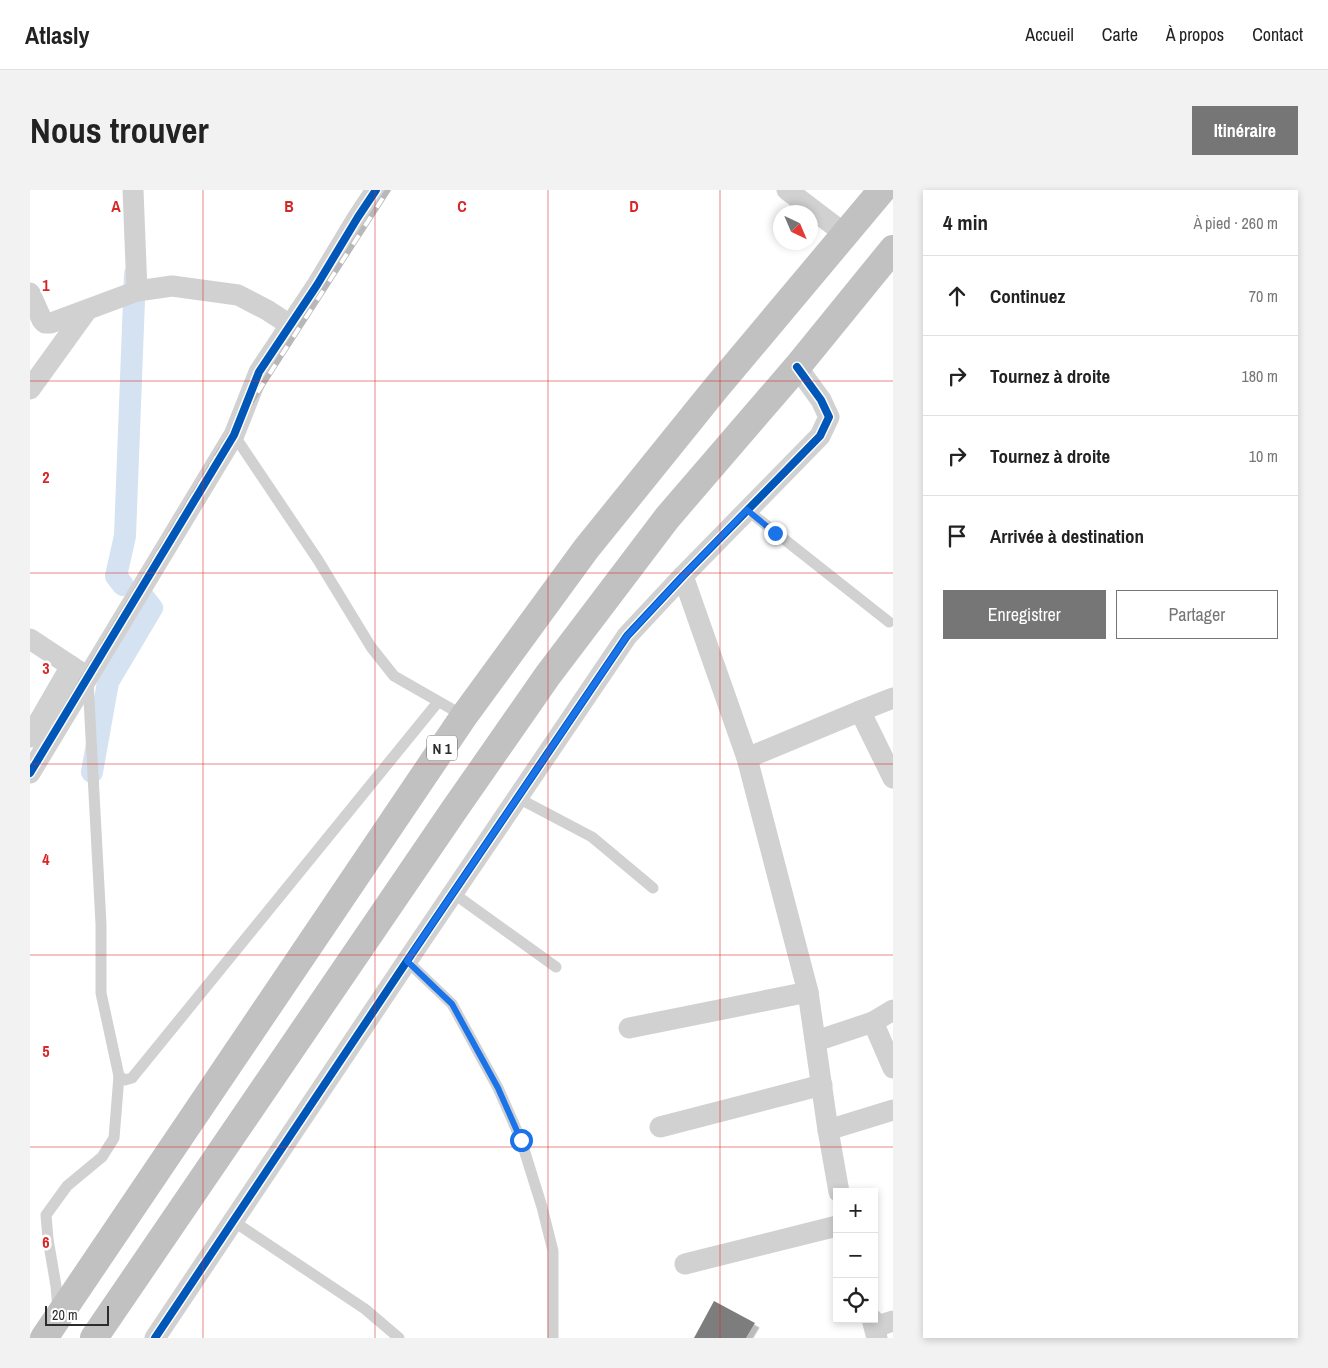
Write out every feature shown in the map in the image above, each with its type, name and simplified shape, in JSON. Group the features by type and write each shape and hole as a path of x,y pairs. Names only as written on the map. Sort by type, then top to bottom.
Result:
{"highway":[{"name":"N 1","path":"51,1327 464,716 586,549 716,388 882,190"},
{"path":"94,1338 448,818 548,675 668,518 797,367 893,249"}],"street":[{"path":"133,190 137,291"},
{"path":"30,737 79,672 234,435 259,372 317,285 376,190"},
{"path":"787,190 845,234"},
{"path":"31,299 42,320 51,323 137,291 172,286 238,295 290,325"},
{"path":"30,389 87,310"},
{"path":"155,1338 627,636 820,436 829,417 821,400 797,367"},
{"path":"683,576 747,758 808,992 838,1188"},
{"path":"30,639 79,672"},
{"path":"30,773 79,672"},
{"path":"747,758 893,698"},
{"path":"860,710 893,778"},
{"path":"629,1028 808,992"},
{"path":"816,1041 873,1022 893,1010"},
{"path":"873,1022 893,1068"},
{"path":"660,1128 822,1086"},
{"path":"828,1130 893,1110"},
{"path":"685,1264 833,1227"}],"lane":[{"path":"234,435 318,560 371,647 394,676 464,716"},
{"path":"747,510 889,622"},
{"path":"51,1327 56,1286 46,1215 67,1186 102,1157 114,1138 119,1076 101,993 101,924 79,672"},
{"path":"119,1076 125,1080 132,1078 438,702"},
{"path":"518,798 592,837 653,888"},
{"path":"453,893 556,967"},
{"path":"407,961 452,1004 498,1088 521,1140 553,1250 553,1338"},
{"path":"234,1221 365,1309 399,1338"}],"building":[{"path":"714,1301 755,1323 746,1338 694,1338"}],"waterway":[{"path":"123,585 116,576 125,536 135,274"},
{"path":"92,772 108,682 152,608 145,599"}],"railway":[{"path":"30,769 223,446 388,190"}],"cycle path":[{"path":"30,773 234,435 259,372 317,285 376,190"},
{"path":"155,1338 627,636 820,436 829,417 821,400 797,367"}],"route":[{"path":"521,1140 498,1088 452,1004 407,961 627,636 747,510 775,533"}]}
